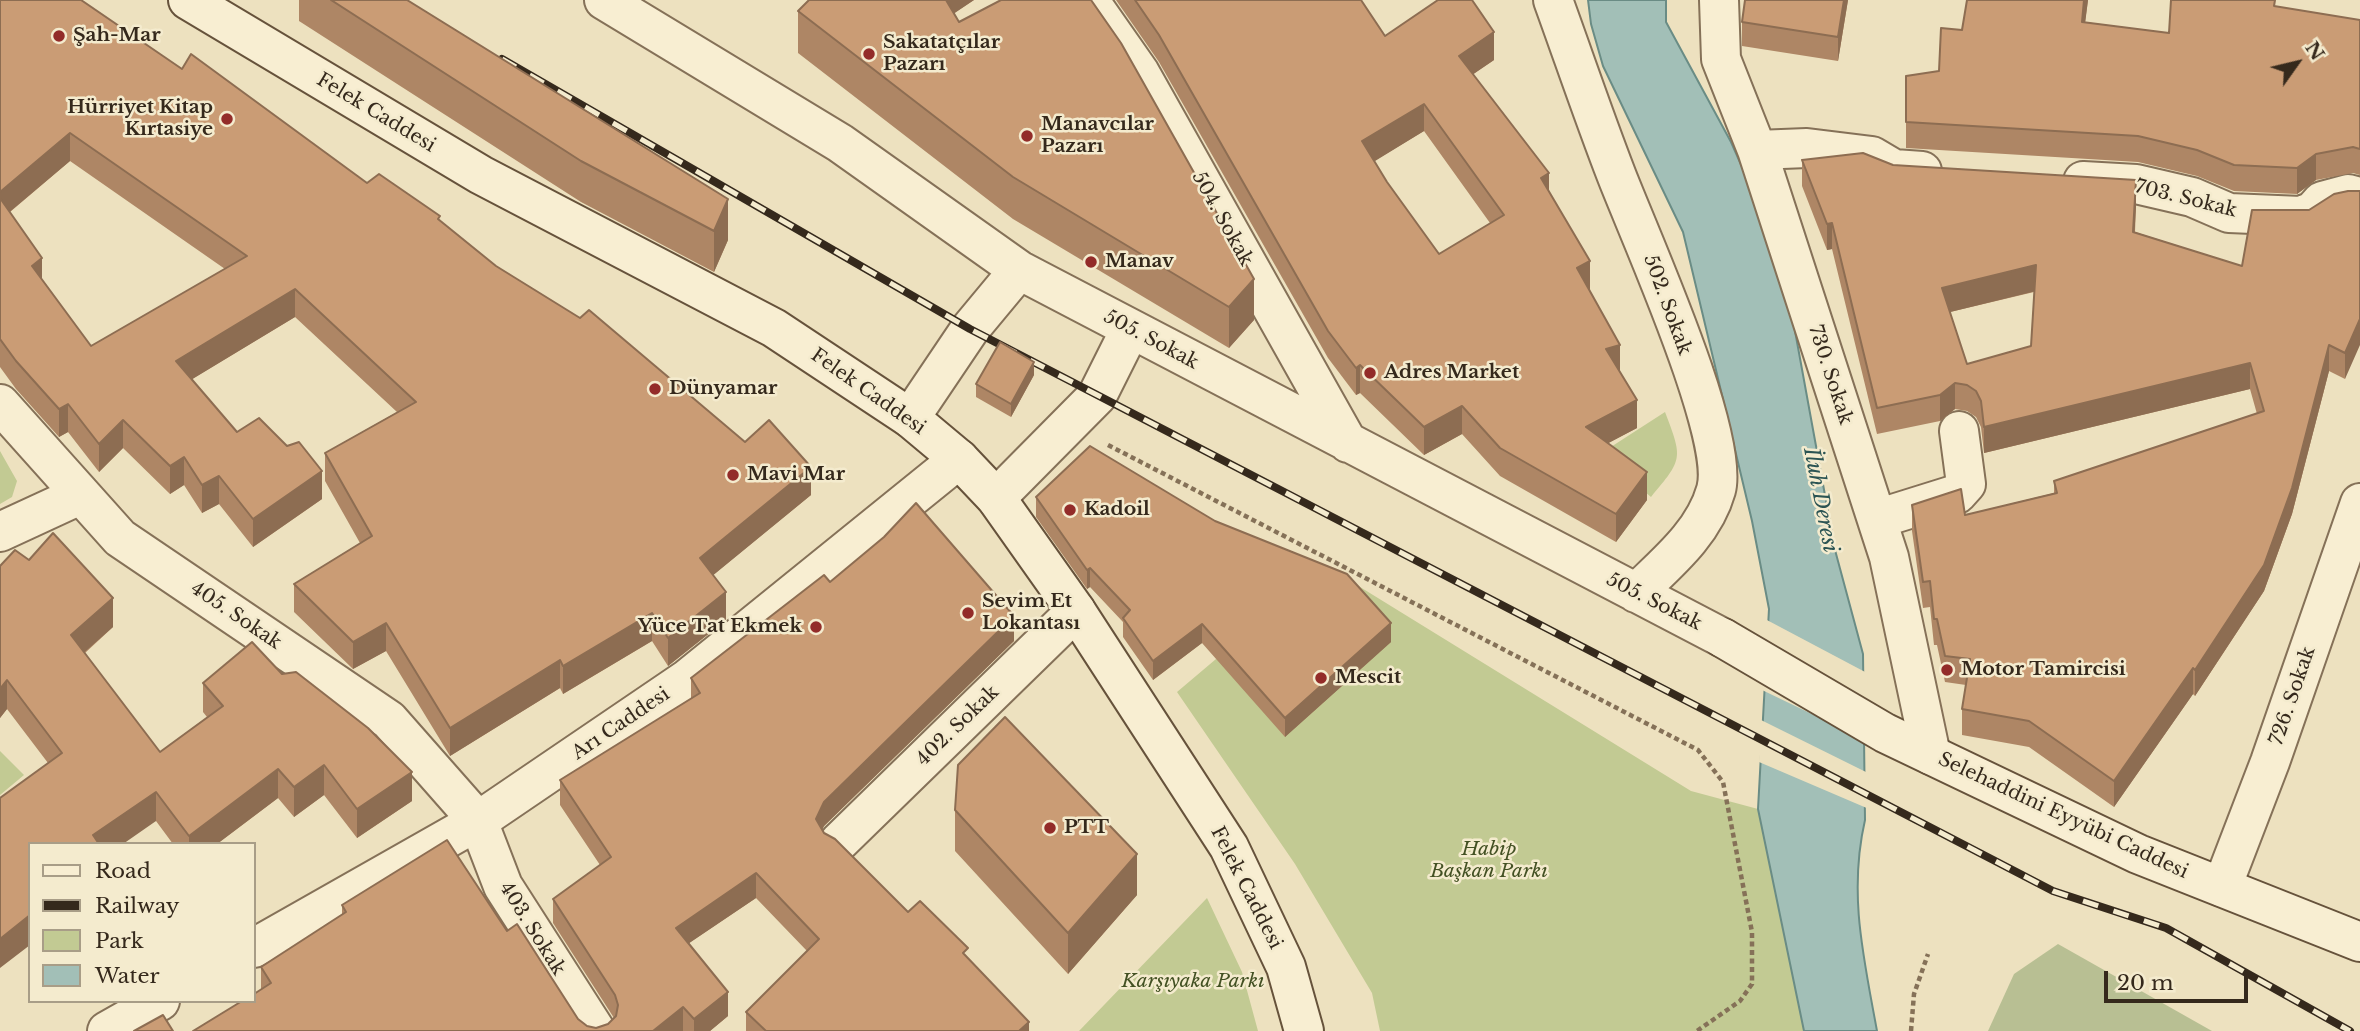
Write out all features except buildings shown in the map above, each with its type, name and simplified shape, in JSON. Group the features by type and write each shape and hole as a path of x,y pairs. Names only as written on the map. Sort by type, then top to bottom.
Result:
{"street":[{"name":"Felek Caddesi","path":"188,0 481,175 774,328 910,418 959,459 996,498 1076,611 1228,847 1286,967 1304,1031"},
{"name":"505. Sokak","path":"604,0 840,143 1019,270 1723,638 1885,733"},
{"name":"504. Sokak","path":"1089,0 1140,73 1348,443"},
{"name":"502. Sokak","path":"1553,0 1616,175 1679,336 1718,459 1716,489 1699,525 1684,547 1636,593"},
{"name":"730. Sokak","path":"1719,0 1721,60 1757,150 1889,557 1931,755"},
{"path":"1757,150 1807,148 1872,156 1894,169 1961,173"},
{"name":"703. Sokak","path":"2042,178 2136,184 2192,197 2229,213 2301,216 2313,211 2322,201 2348,194 2360,197"},
{"path":"910,418 970,329 1019,270"},
{"path":"996,498 1097,396 1130,330"},
{"name":"405. Sokak","path":"0,404 120,538 389,720 478,821"},
{"path":"1877,519 1956,494 1966,484 1959,431"},
{"name":"Arı Caddesi","path":"256,947 478,821 687,679 959,459"},
{"path":"0,532 80,495"},
{"name":"726. Sokak","path":"2222,887 2270,762 2360,503"},
{"name":"402. Sokak","path":"839,842 1076,611"},
{"name":"Selehaddini Eyyübi Caddesi","path":"1885,733 2138,854 2360,942"},
{"name":"403. Sokak","path":"478,821 503,886 596,1031"},
{"path":"107,1031 156,1003"}],"path":[{"path":"1069,426 1698,750 1723,782 1752,932 1752,984 1740,1001 1697,1031"},
{"path":"1912,1031 1914,994 1928,954"}],"green space":[{"path":"1665,412 1675,440 1677,458 1669,474 1651,497 1600,454"},
{"path":"0,451 17,481 12,497 0,504"},
{"name":"Habip Başkan Parkı","path":"1326,566 1691,791 1758,809 1804,1031 1380,1031 1372,993 1295,864 1177,692"},
{"path":"0,751 24,775 0,795"},
{"name":"Karşıyaka Parkı","path":"1207,898 1242,972 1258,1031 1079,1031"},
{"path":"2058,944 2212,1031 1988,1031 2014,974"}],"water":[{"name":"İluh Deresi","path":"1588,0 1666,0 1666,22 1731,142 1762,212 1793,320 1835,550 1863,654 1865,820 1860,847 1858,900 1863,952 1877,1031 1804,1031 1758,809 1769,609 1752,521 1683,232 1603,66 1591,24"}],"pier":[{"path":"1765,619 1867,673 1868,741 1762,690"},
{"path":"1761,720 1868,773 1869,809 1759,762"}],"railway":[{"path":"502,59 970,329 2053,891 2166,928 2350,1031"}],"place":[{"name":"Şah-Mar","path":"59,36"},
{"name":"Sakatatçılar Pazarı","path":"869,54"},
{"name":"Hürriyet Kitap Kırtasiye","path":"227,119"},
{"name":"Manavcılar Pazarı","path":"1027,136"},
{"name":"Manav","path":"1091,262"},
{"name":"Adres Market","path":"1370,373"},
{"name":"Dünyamar","path":"655,389"},
{"name":"Mavi Mar","path":"733,475"},
{"name":"Kadoil","path":"1070,510"},
{"name":"Sevim Et Lokantası","path":"968,613"},
{"name":"Yüce Tat Ekmek","path":"816,627"},
{"name":"Motor Tamircisi","path":"1947,670"},
{"name":"Mescit","path":"1321,678"},
{"name":"PTT","path":"1050,828"}]}
